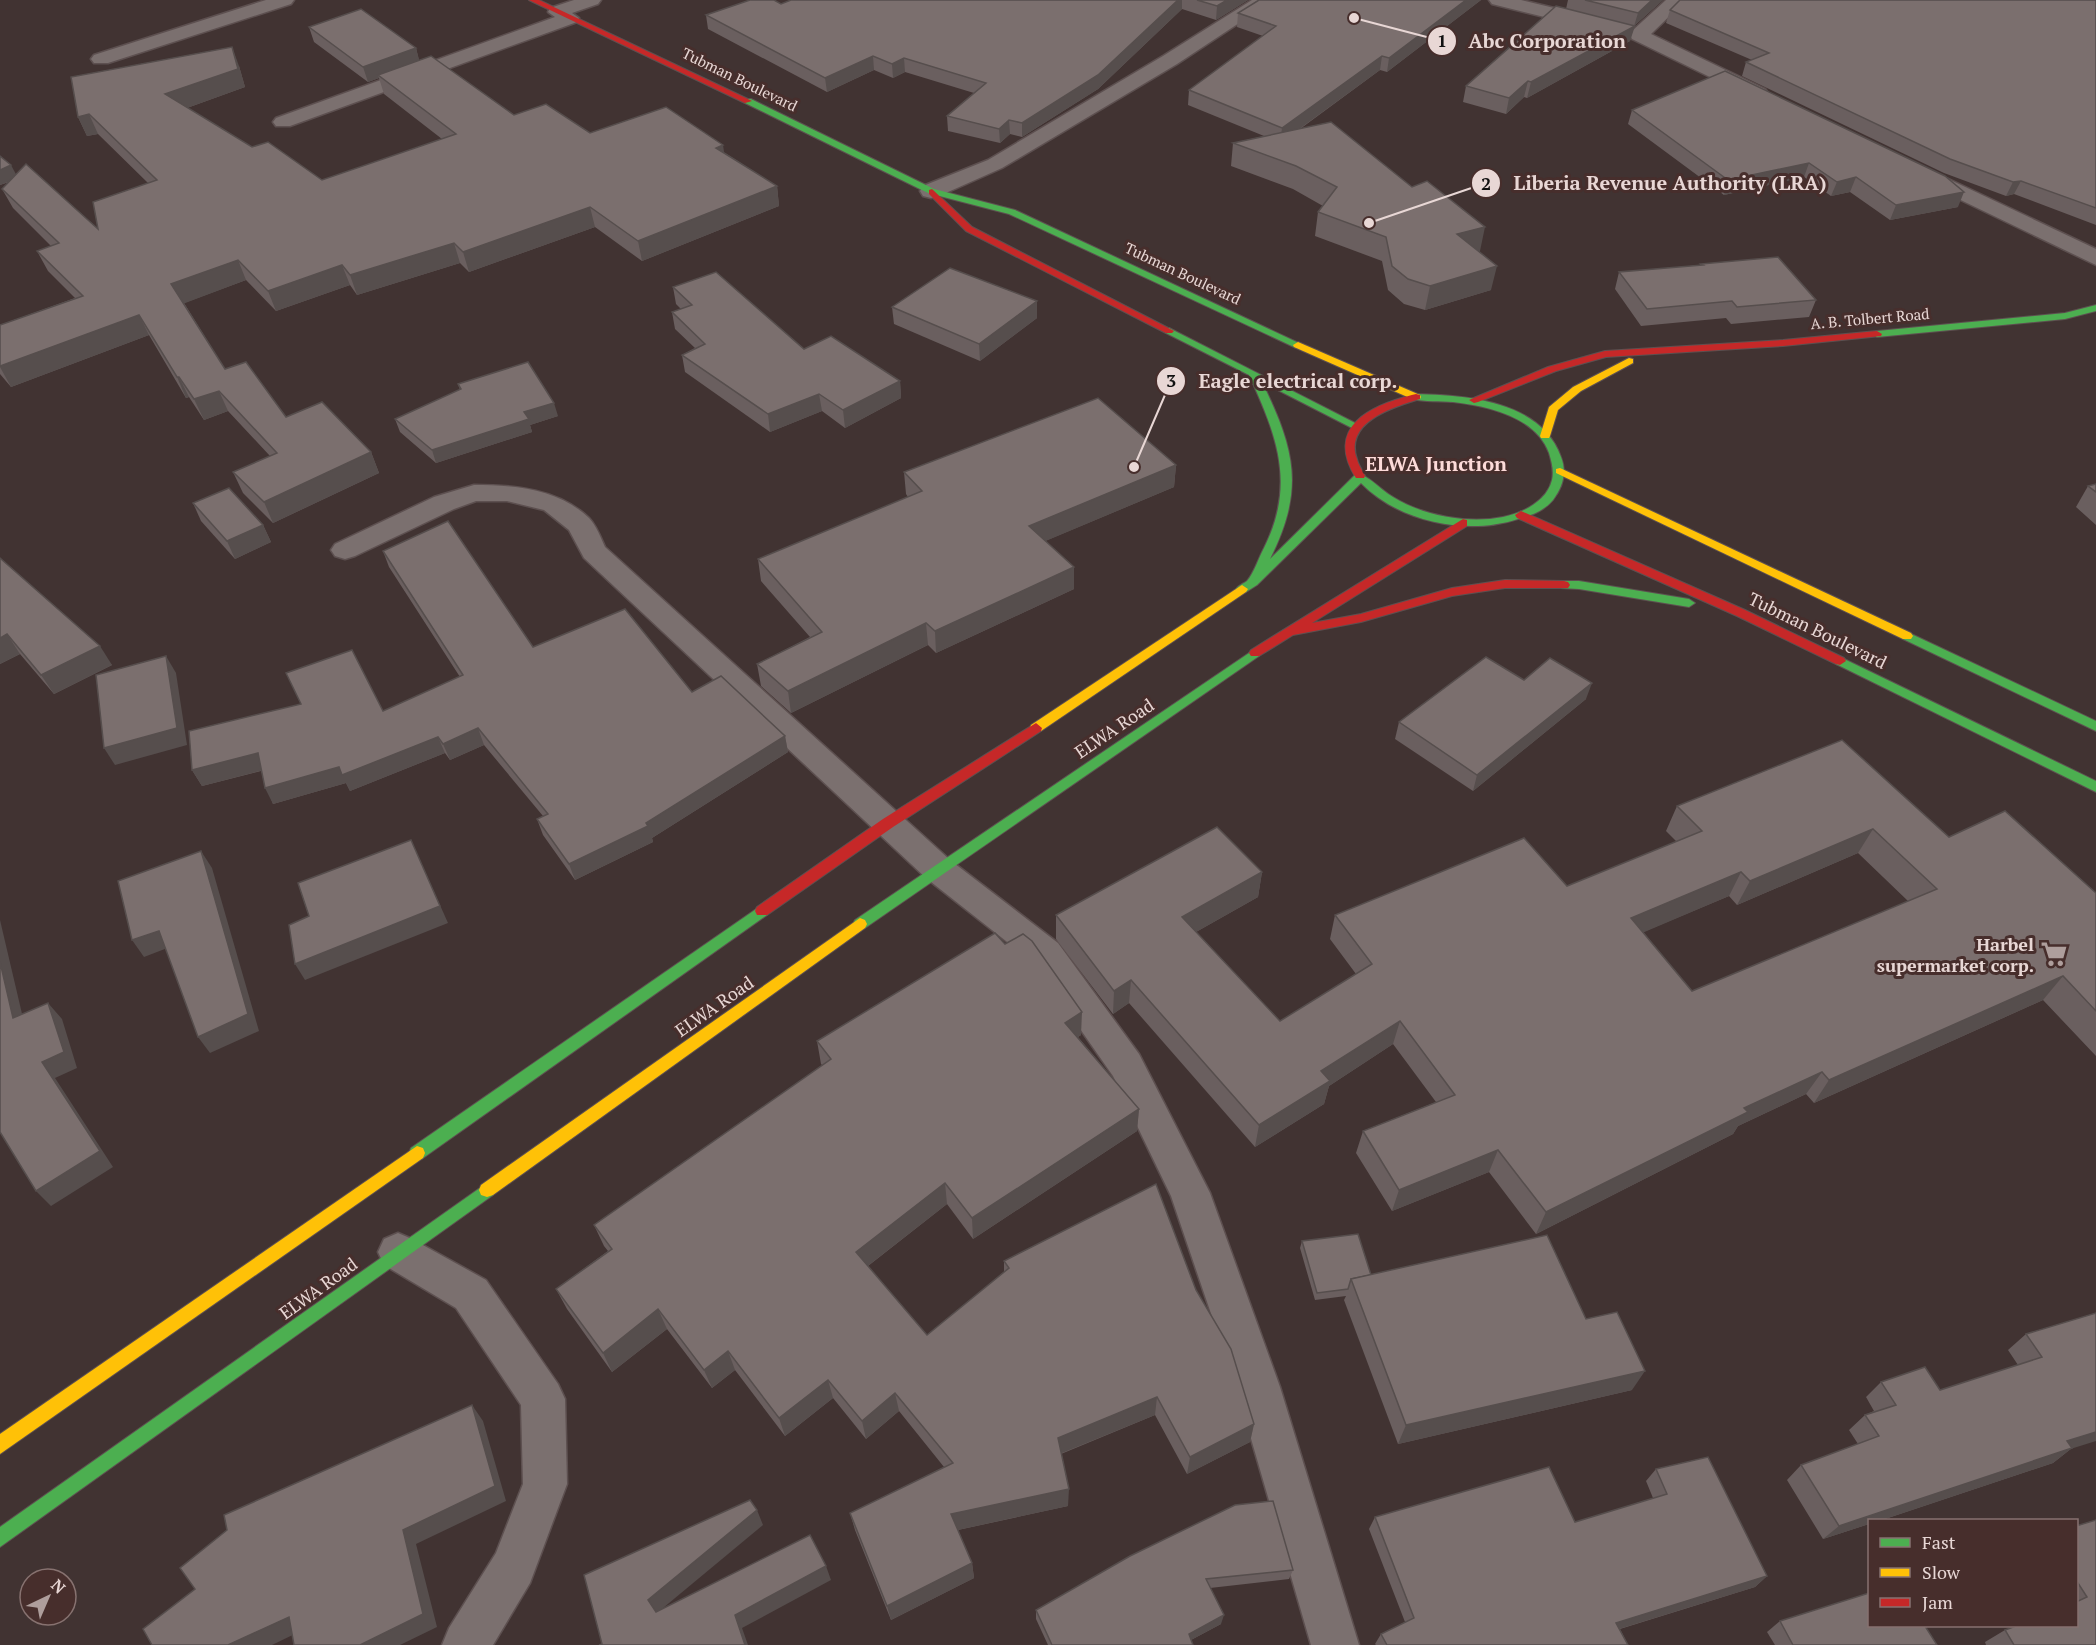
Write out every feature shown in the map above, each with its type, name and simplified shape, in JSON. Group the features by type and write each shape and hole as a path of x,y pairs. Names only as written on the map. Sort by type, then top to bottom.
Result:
{"main road":[{"name":"Tubman Boulevard","path":"533,0 728,91 931,191 1012,212 1416,398"},
{"name":"Tubman Boulevard","path":"931,191 969,229 1356,426"},
{"name":"A. B. Tolbert Road","path":"1474,400 1552,369 1605,354 1783,343 2053,317 2096,308"},
{"name":"A. B. Tolbert Road","path":"1545,436 1553,409 1577,389 1646,353"},
{"path":"1253,374 1288,455 1289,479 1282,518 1253,582"},
{"path":"1445,397 1474,400 1502,409 1526,421 1545,436 1557,453 1560,471 1556,489 1542,504 1521,515 1494,521 1463,523 1432,518 1402,508 1378,495 1360,478 1350,460 1349,443 1356,426 1371,413 1392,403 1416,398 1445,397"},
{"name":"Tubman Boulevard","path":"1560,471 2096,726"},
{"path":"0,1445 888,823 998,753 1253,582 1360,478"},
{"name":"Tubman Boulevard","path":"1521,515 1741,613 2096,787"},
{"name":"ELWA Road","path":"0,1538 938,869 1286,632 1463,523"},
{"path":"1286,632 1361,618 1452,592 1505,584 1579,585 1741,613"}],"street":[{"path":"101,59 285,0"},
{"path":"283,122 564,15 592,0"},
{"path":"931,191 995,164 1170,60 1264,0"},
{"path":"1498,0 1639,34 1777,102"},
{"path":"1639,34 1677,0"},
{"path":"1905,165 2096,258"},
{"path":"345,550 444,502 474,493 507,493 553,504 580,525 594,552 938,869 1046,953 1126,1065 1190,1193 1258,1387 1335,1645"},
{"path":"398,1252 471,1294 543,1399 545,1484 514,1567 466,1645"}],"building":[{"path":"750,0 774,0 781,4 791,0 1178,0 1098,75 1022,123 1009,120 999,129 947,116 986,83 904,58 892,64 873,56 825,78 706,15"},
{"path":"1197,0 1227,0 1217,6"},
{"path":"1259,0 1466,0 1389,58 1382,56 1282,128 1189,90 1276,26 1238,13"},
{"path":"1585,0 1652,0 1638,13"},
{"path":"1680,0 2096,0 2096,208 1950,159 1746,62 1769,53 1670,10"},
{"path":"1556,6 1635,26 1531,82 1528,81 1509,98 1466,86"},
{"path":"361,9 416,48 363,67 309,27"},
{"path":"232,47 238,69 165,94 252,147 268,142 322,180 456,134 378,75 431,56 514,115 546,104 590,133 666,107 723,145 716,148 777,186 638,241 590,207 463,252 454,243 350,275 342,265 268,291 238,260 171,284 225,369 246,362 286,417 322,402 371,452 264,502 233,472 277,453 219,391 194,399 177,377 139,315 0,366 0,325 83,296 37,251 59,243 2,189 26,164 98,229 93,202 157,180 89,114 78,117 71,77"},
{"path":"1725,71 1945,176 1964,192 1896,205 1856,177 1837,182 1809,163 1728,180 1632,110"},
{"path":"1331,122 1412,187 1427,181 1485,227 1457,234 1497,266 1430,286 1408,279 1392,266 1386,237 1318,212 1337,187 1296,166 1233,143"},
{"path":"0,156 11,165 0,170"},
{"path":"1778,257 1816,300 1737,307 1732,301 1647,309 1619,272 1703,265 1701,264"},
{"path":"950,268 1037,301 979,344 892,307"},
{"path":"716,272 804,349 831,336 900,381 843,410 819,394 768,414 682,355 705,344 672,312 692,305 673,287"},
{"path":"528,362 554,403 524,412 529,419 432,450 395,419 461,389 458,384"},
{"path":"1098,398 1176,465 1029,526 1074,567 935,631 926,623 788,691 757,664 822,632 758,559 922,491 904,472"},
{"path":"2096,484 2096,492 2088,486"},
{"path":"229,488 263,525 227,541 193,503"},
{"path":"448,521 533,647 625,609 692,692 721,676 785,736 646,823 648,826 569,864 537,819 548,814 478,728 443,744 438,737 342,775 339,767 265,788 258,753 192,770 189,731 301,704 286,673 352,650 383,711 463,675 383,551"},
{"path":"0,558 100,646 41,675 7,634 0,638"},
{"path":"166,656 177,728 104,748 96,675"},
{"path":"1486,657 1524,680 1550,658 1592,683 1477,775 1399,722"},
{"path":"1842,740 1949,837 2005,811 2096,893 2096,1011 2063,976 1829,1080 1822,1072 1744,1108 1748,1112 1546,1212 1498,1150 1399,1190 1363,1131 1455,1095 1400,1021 1321,1071 1330,1081 1259,1125 1131,980 1114,991 1056,915 1217,827 1262,872 1182,917 1280,1021 1372,964 1335,915 1524,838 1567,886 1702,831 1677,806","holes":["1873,829 1937,889 1692,991 1631,918 1741,872 1750,881"]},
{"path":"411,840 440,906 295,964 289,925 309,916 298,883"},
{"path":"201,851 248,1014 198,1037 159,931 132,940 118,881"},
{"path":"995,933 1005,944 1023,934 1032,941 1082,1012 1065,1023 1139,1109 972,1218 945,1183 856,1252 927,1335 1009,1268 1004,1261 1156,1184 1196,1290 1231,1349 1254,1424 1190,1457 1157,1397 1058,1438 1069,1489 951,1514 972,1563 887,1606 850,1513 953,1463 895,1393 862,1421 828,1380 779,1418 728,1351 704,1370 658,1309 603,1353 556,1289 612,1249 594,1225 831,1059 817,1041"},
{"path":"0,962 13,1018 48,1003 64,1052 42,1062 100,1151 36,1191 0,1132"},
{"path":"1358,1234 1371,1275 1351,1279 1348,1289 1317,1293 1302,1241"},
{"path":"1547,1235 1586,1319 1617,1312 1645,1371 1406,1425 1351,1279"},
{"path":"2096,1313 2096,1432 2067,1441 2072,1448 1839,1526 1801,1465 1879,1436 1865,1415 1896,1405 1881,1382 1925,1367 1940,1390 2042,1357 2026,1334"},
{"path":"472,1405 495,1486 403,1530 423,1614 360,1645 294,1645 289,1617 228,1645 152,1645 143,1629 195,1589 180,1568 227,1530 224,1515"},
{"path":"1708,1457 1767,1576 1616,1623 1628,1645 1387,1645 1381,1634 1414,1618 1375,1517 1549,1467 1575,1522 1667,1494 1656,1469"},
{"path":"750,1500 757,1510 648,1600 656,1612 810,1535 826,1566 735,1615 745,1645 599,1645 602,1644 584,1575"},
{"path":"1273,1501 1293,1570 1206,1579 1224,1615 1189,1634 1193,1645 1052,1645 1036,1610 1130,1556 1235,1505"},
{"path":"2096,1520 2096,1645 2014,1645 2005,1630 2013,1627 2078,1627 2078,1601 2087,1597 2078,1583 2078,1525"},
{"path":"1868,1593 1868,1627 1926,1627 1937,1645 1793,1645 1780,1621"}],"traffic: fast":[{"path":"748,101 931,191 1012,212 1298,345"},
{"path":"1877,334 2065,316 2096,308"},
{"path":"1169,331 1356,426"},
{"path":"1253,374 1282,444 1288,481 1287,500 1282,519 1253,582"},
{"path":"1360,476 1376,492 1397,505 1422,515 1450,521 1478,523 1504,520 1528,513 1547,500 1553,492 1559,473 1551,444 1538,429 1521,417 1478,403 1416,397"},
{"path":"1242,589 1253,582 1360,478"},
{"path":"1564,585 1579,585 1689,603"},
{"path":"1907,636 2096,726"},
{"path":"860,924 1255,653"},
{"path":"1840,661 2096,787"},
{"path":"417,1153 762,911"},
{"path":"0,1538 487,1190"}],"traffic: slow":[{"path":"1298,345 1416,397"},
{"path":"1545,436 1553,409 1577,389 1629,361"},
{"path":"1560,471 1907,636"},
{"path":"1036,728 1242,589"},
{"path":"487,1190 860,924"},
{"path":"0,1445 417,1153"}],"traffic: jam":[{"path":"533,0 748,101"},
{"path":"932,192 969,229 1169,331"},
{"path":"1474,400 1552,369 1605,354 1783,343 1877,334"},
{"path":"1360,476 1351,459 1349,445 1353,433 1361,422 1373,414 1416,397"},
{"path":"1521,515 1741,613 1840,661"},
{"path":"1255,653 1463,523"},
{"path":"1286,632 1361,618 1452,592 1505,584 1564,585"},
{"path":"762,911 888,823 1036,728"}],"place":[{"name":"Abc Corporation","path":"1354,18"},
{"name":"Liberia Revenue Authority (LRA)","path":"1369,223"},
{"name":"Eagle electrical corp.","path":"1134,467"},
{"name":"Harbel supermarket corp.","path":"2054,954"}],"district":[{"name":"ELWA Junction","path":"1436,463"}]}
